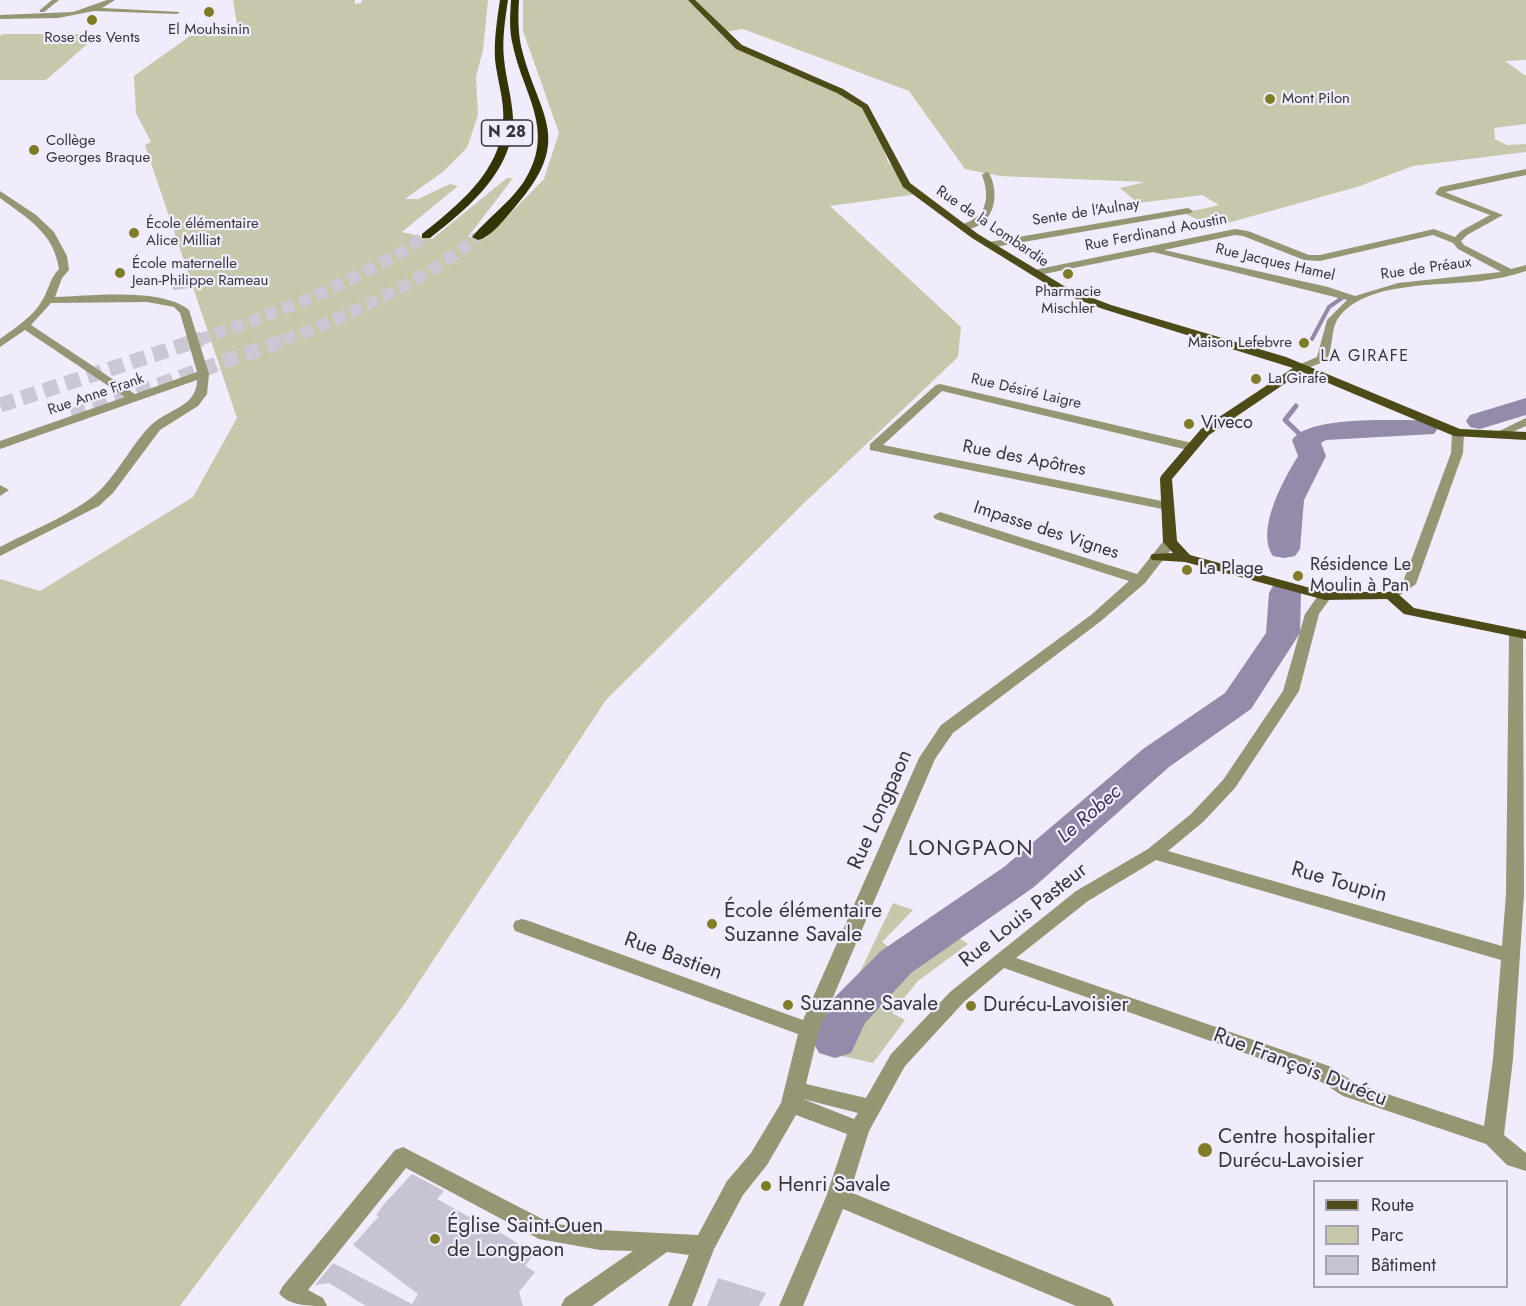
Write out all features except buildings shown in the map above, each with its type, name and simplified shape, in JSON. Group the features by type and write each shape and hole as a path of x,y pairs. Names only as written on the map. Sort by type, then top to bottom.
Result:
{"highway":[{"name":"N 28","path":"426,236 478,191 506,141 508,109 499,43 504,0"},
{"name":"N 28","path":"478,237 524,188 535,171 544,142 540,109 523,71 517,47 515,0"}],"main road":[{"name":"Rue de la Lombardie","path":"691,0 724,33 752,53 840,91 866,107 906,185 989,245 1034,273 1090,302 1272,356 1458,433"},
{"path":"1185,558 1170,542 1166,479 1205,432 1300,368"},
{"path":"1458,433 1501,433 1526,436"},
{"path":"1157,556 1185,558 1324,596 1391,595 1409,610 1521,634"}],"street":[{"path":"42,11 56,0"},
{"path":"90,9 112,0"},
{"path":"0,17 45,16 90,9 177,12"},
{"path":"1456,241 1464,233 1498,215 1447,197 1440,193 1443,189 1526,172"},
{"path":"963,227 979,223 988,212 991,185 986,175"},
{"path":"0,194 52,234 58,243 64,270 59,274 48,300 24,325 0,344"},
{"name":"Sente de l'Aulnay","path":"989,245 1188,211"},
{"name":"Rue Ferdinand Aoustin","path":"1034,273 1235,232 1245,233 1308,258 1320,258 1434,232 1456,241 1461,247 1509,273"},
{"name":"Rue Jacques Hamel","path":"1152,250 1328,290 1355,299"},
{"name":"Rue de Préaux","path":"1300,368 1322,358 1333,318 1343,306 1355,299 1383,289 1509,273 1526,268"},
{"path":"4,546 94,503 108,490 156,427 198,398 202,392 203,374 185,312 177,305 147,299 48,300"},
{"path":"24,325 134,398"},
{"name":"Rue Anne Frank","path":"0,445 203,374"},
{"name":"Rue Désiré Laigre","path":"874,447 940,387 1192,447"},
{"path":"1501,433 1526,422"},
{"path":"1391,595 1409,584 1457,453 1458,433"},
{"name":"Rue des Apôtres","path":"874,447 1167,506"},
{"name":"Impasse des Vignes","path":"940,516 1140,580"},
{"name":"Rue Longpaon","path":"680,1306 704,1246 735,1188 759,1159 793,1097 809,1030 927,758 947,729 1096,618 1140,580 1170,542"},
{"name":"Rue Louis Pasteur","path":"791,1306 837,1197 859,1130 898,1060 957,997 1001,960 1082,896 1154,853 1197,818 1229,784 1291,691 1312,614 1324,596"},
{"path":"1493,1138 1515,894 1521,634"},
{"name":"Rue Toupin","path":"1154,853 1511,956"},
{"name":"Rue Bastien","path":"522,926 809,1030"},
{"name":"Rue François Durécu","path":"1001,960 1322,1072 1350,1090 1493,1138 1515,1159 1526,1162"},
{"path":"793,1097 871,1108"},
{"path":"793,1097 859,1130"},
{"path":"315,1306 291,1293 403,1156 547,1232 600,1240 704,1246"},
{"path":"837,1197 1102,1306"},
{"path":"573,1306 663,1242"}],"green space":[{"path":"233,0 355,0 355,4 361,3 362,0 488,0 483,50 476,77 478,115 467,148 444,171 405,199 418,199 450,184 458,186 402,232 432,239 507,178 513,178 468,237 486,238 544,179 559,133 523,31 523,0 1526,0 1526,60 1505,61 1526,76 1526,124 1494,128 1495,139 1507,145 1526,144 1526,152 1413,166 1357,187 1213,227 1184,213 1219,205 1202,195 1138,203 1120,188 1145,182 1000,176 965,169 909,91 743,29 725,32 745,49 854,96 876,128 888,162 918,194 830,206 961,327 958,357 801,506 606,700 401,1009 180,1306 0,1306 0,579 40,591 193,497 237,418 145,145 151,142 136,113 134,76 190,36 238,30"},
{"path":"3,34 99,34 46,80 0,80 0,36"},
{"path":"893,903 913,910 882,942 902,956 837,1020"},
{"path":"946,929 968,944 918,981 892,1013 905,1020 873,1063 833,1054 850,1015 898,963"}],"waterway":[{"path":"1312,339 1329,307 1342,298"},
{"path":"1296,406 1285,420 1306,440"},
{"name":"Le Robec","path":"1480,421 1526,406"},
{"name":"Le Robec","path":"1284,549 1285,521 1289,500 1312,456 1306,440 1320,432 1424,428"},
{"name":"Le Robec","path":"835,1040 846,1014 896,962 1019,877 1156,758 1238,701 1283,633 1285,593"}],"tunnel":[{"path":"198,340 257,319 344,282 426,236"},
{"path":"284,340 335,320 385,296 432,269 478,237"},
{"path":"0,405 202,339"},
{"path":"72,416 288,339"}],"place":[{"name":"El Mouhsinin","path":"209,12"},
{"name":"Rose des Vents","path":"92,20"},
{"name":"Mont Pilon","path":"1270,99"},
{"name":"Collège Georges Braque","path":"34,150"},
{"name":"École élémentaire Alice Milliat","path":"134,233"},
{"name":"École maternelle Jean-Philippe Rameau","path":"120,273"},
{"name":"Pharmacie Mischler","path":"1068,274"},
{"name":"Maison Lefebvre","path":"1304,343"},
{"name":"La Girafe","path":"1256,379"},
{"name":"Viveco","path":"1189,424"},
{"name":"La Plage","path":"1187,570"},
{"name":"Résidence Le Moulin à Pan","path":"1298,576"},
{"name":"École élémentaire Suzanne Savale","path":"712,924"},
{"name":"Suzanne Savale","path":"788,1005"},
{"name":"Durécu-Lavoisier","path":"971,1006"},
{"name":"Centre hospitalier Durécu-Lavoisier","path":"1205,1150"},
{"name":"Henri Savale","path":"766,1186"},
{"name":"Église Saint-Ouen de Longpaon","path":"435,1239"}],"district":[{"name":"LA GIRAFE","path":"1365,357"},
{"name":"LONGPAON","path":"971,850"}]}
